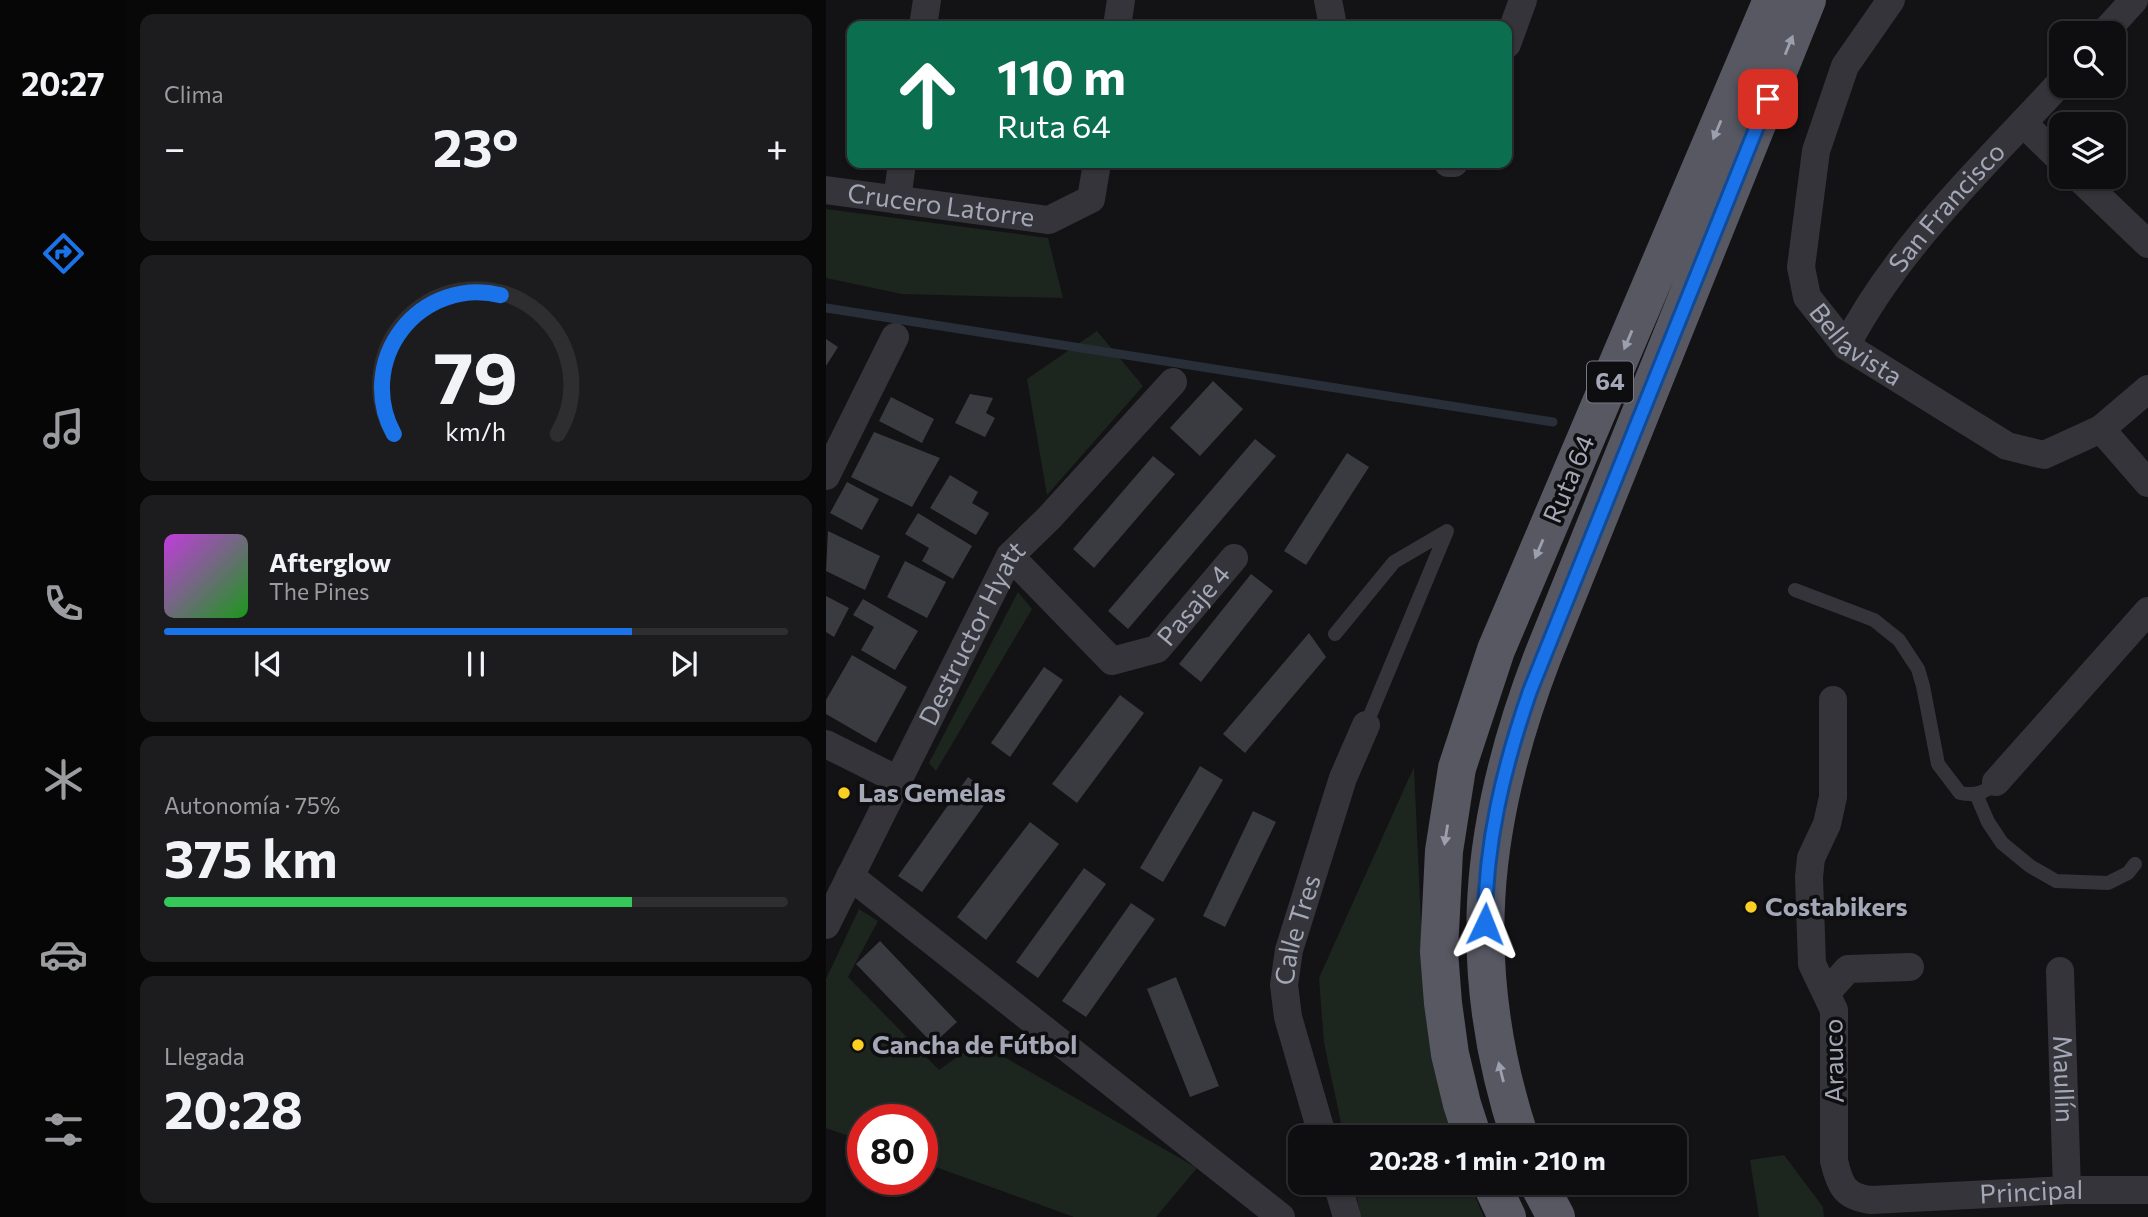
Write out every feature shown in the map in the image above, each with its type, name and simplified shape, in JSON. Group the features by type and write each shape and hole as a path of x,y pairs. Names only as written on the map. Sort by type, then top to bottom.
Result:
{"highway":[{"name":"Ruta 64","path":"1469,1125 1450,1054 1439,952 1444,851 1457,768 1496,650 1772,0"},
{"name":"Ruta 64","path":"1516,1125 1506,1093 1491,1020 1485,943 1487,868 1501,791 1519,724 1542,658 1807,0"},
{"path":"1497,1195 1507,1217"},
{"path":"1544,1195 1556,1217"}],"street":[{"path":"924,21 927,0"},
{"path":"1118,21 1121,0"},
{"path":"1328,0 1332,21"},
{"path":"1512,30 1523,0"},
{"name":"Bellavista","path":"1891,0 1845,66 1816,151 1801,267 1807,297 1846,346 2007,446 2044,455 2101,429 2148,389"},
{"path":"2115,21 2134,0"},
{"name":"San Francisco","path":"1846,346 1886,280 1939,214 2049,95"},
{"path":"2023,123 2049,148"},
{"path":"897,200 901,168"},
{"name":"Crucero Latorre","path":"826,190 1049,220 1091,198 1096,168"},
{"path":"2091,189 2148,244"},
{"path":"826,476 895,337"},
{"name":"Destructor Hyatt","path":"826,925 1010,556 1049,518 1172,382"},
{"path":"2101,429 2148,483"},
{"name":"Pasaje 4","path":"1010,556 1112,660 1157,649 1234,558"},
{"path":"1986,788 2148,611"},
{"name":"Arauco","path":"1833,700 1833,797 1827,824 1811,858 1809,877 1811,956 1834,1010 1834,1161 1838,1178 1845,1190 1856,1198 1871,1200"},
{"name":"Calle Tres","path":"1319,1125 1288,1017 1284,985 1289,950 1343,778 1366,725"},
{"path":"826,744 898,780"},
{"path":"850,876 1281,1217"},
{"path":"1827,992 1848,969 1910,967"},
{"name":"Maullín","path":"2060,971 2067,1190"},
{"name":"Principal","path":"1871,1200 2067,1190 2148,1190"},
{"path":"1341,1195 1347,1217"}],"lane":[{"path":"1335,634 1394,562 1447,531 1366,725"},
{"path":"1796,590 1874,620 1899,640 1918,669 1938,764 1960,793 1986,788 1989,822 2002,843 2030,866 2056,881 2108,883 2128,873 2135,864"}],"shaded area":[{"path":"826,209 1048,238 1063,298 902,294 826,278"},
{"path":"1097,331 1143,386 1047,495 1027,379"},
{"path":"1018,592 1032,609 936,771 929,763"},
{"path":"1414,767 1424,989 1452,1125 1341,1125 1324,1043 1319,978"},
{"path":"859,909 878,921 848,977 939,1070 978,1042 1197,1168 1156,1217 1074,1217 938,1168 938,1104 847,1104 847,1135 826,1128 826,979"},
{"path":"1784,1155 1823,1207 1824,1217 1759,1217 1750,1160"},
{"path":"1356,1195 1474,1195 1484,1217 1361,1217"}],"building":[{"path":"826,339 838,347 826,366"},
{"path":"1213,381 1243,409 1200,456 1170,428"},
{"path":"970,394 993,398 986,413 995,418 985,437 955,423"},
{"path":"891,397 934,419 922,443 879,421"},
{"path":"874,432 940,458 912,507 851,477"},
{"path":"1255,439 1276,456 1128,629 1108,611"},
{"path":"1347,453 1369,467 1306,565 1284,551"},
{"path":"1153,456 1175,474 1094,568 1073,549"},
{"path":"950,475 978,492 972,503 989,513 976,535 930,508"},
{"path":"847,482 879,499 862,530 830,513"},
{"path":"918,513 972,546 953,579 922,561 929,548 905,534"},
{"path":"828,531 880,556 865,590 826,571"},
{"path":"905,561 946,582 927,618 887,597"},
{"path":"1251,574 1273,591 1201,682 1179,664"},
{"path":"826,596 849,608 834,637 826,632"},
{"path":"863,599 918,631 895,670 861,650 874,627 853,615"},
{"path":"1309,633 1326,657 1245,753 1223,734"},
{"path":"852,655 907,687 876,743 826,714 826,700"},
{"path":"1044,667 1063,680 1010,757 991,743"},
{"path":"1120,695 1144,713 1077,803 1052,784"},
{"path":"1200,766 1223,780 1163,882 1140,868"},
{"path":"968,777 992,794 922,892 898,876"},
{"path":"1253,811 1276,822 1225,927 1203,916"},
{"path":"1030,822 1059,844 986,940 957,917"},
{"path":"1084,868 1106,884 1038,978 1016,962"},
{"path":"1131,903 1155,919 1086,1017 1062,1001"},
{"path":"880,941 957,1022 933,1044 856,964"},
{"path":"1176,977 1219,1086 1190,1097 1147,989"}],"waterway":[{"path":"826,308 1553,422"}],"place":[{"name":"Las Gemelas","path":"844,793"},
{"name":"Costabikers","path":"1751,907"},
{"name":"Cancha de Fútbol","path":"858,1045"}],"route":[{"path":"1485,924 1487,868 1492,829 1509,757 1530,691 1768,99"}]}
